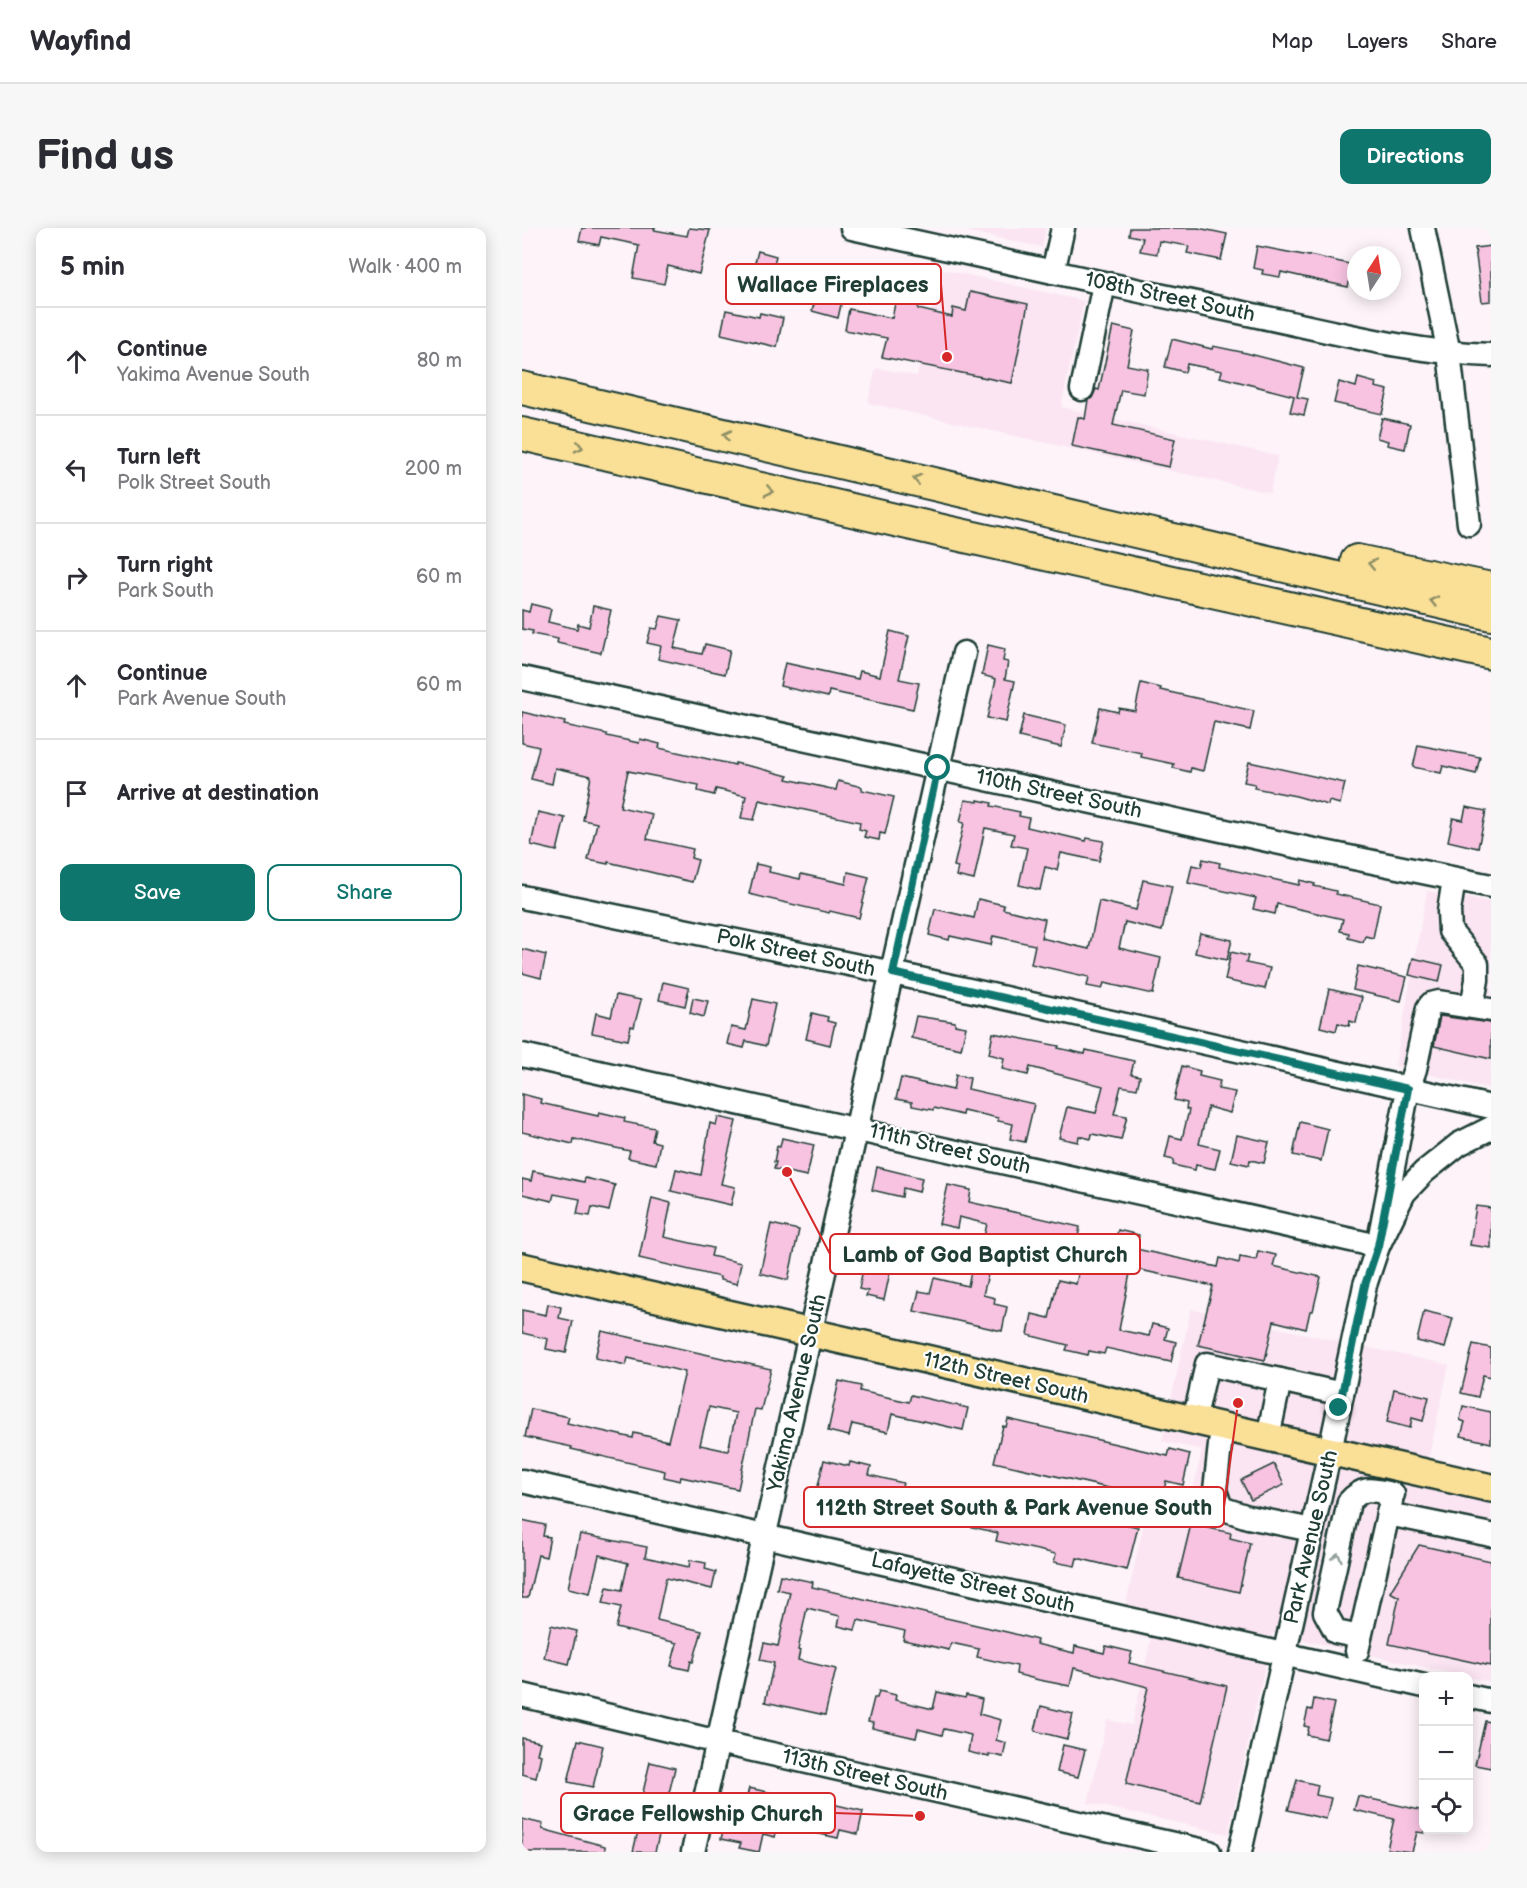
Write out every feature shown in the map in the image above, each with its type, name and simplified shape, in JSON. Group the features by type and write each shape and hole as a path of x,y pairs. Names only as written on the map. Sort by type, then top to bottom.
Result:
{"highway":[{"path":"522,388 1491,614"},
{"path":"522,434 947,532 1491,653"},
{"path":"955,488 1182,525 1491,589"},
{"path":"947,532 1491,674"}],"main road":[{"name":"112th Street South","path":"522,1267 1491,1488"}],"street":[{"name":"108th Street South","path":"852,228 1104,284 1352,335 1449,353 1491,355"},
{"path":"1053,272 1062,228"},
{"path":"1423,228 1449,353 1469,524"},
{"path":"1082,389 1104,284"},
{"name":"Yakima Avenue South","path":"693,1852 964,653"},
{"name":"110th Street South","path":"522,678 1491,886"},
{"path":"1378,1246 1408,1089 1415,1070 1428,1008 1431,1004 1439,1002 1482,1008 1477,980 1477,964 1450,931 1449,911 1454,879"},
{"name":"Polk Street South","path":"522,897 893,973 1491,1107"},
{"name":"111th Street South","path":"522,1055 1378,1246"},
{"name":"Park Avenue South","path":"1240,1852 1365,1285 1378,1246 1404,1193 1424,1172 1459,1144 1491,1128"},
{"path":"1194,1421 1207,1364 1342,1394"},
{"path":"1268,1437 1280,1380"},
{"path":"1222,1427 1215,1490 1221,1508 1248,1517 1343,1530"},
{"path":"1353,1670 1399,1467"},
{"name":"Lafayette Street South","path":"522,1481 1419,1685"},
{"path":"1360,1637 1336,1632 1327,1602 1349,1502 1358,1492 1368,1489 1391,1504 1491,1535"},
{"path":"1299,1586 1327,1602"},
{"name":"113th Street South","path":"522,1695 718,1742 1209,1852"},
{"path":"1473,1697 1491,1701"}],"shaded area":[{"path":"970,228 1046,228 1042,247 970,232"},
{"path":"941,269 1084,301 1061,407 1278,456 1270,493 868,403 876,368 917,376"},
{"path":"1427,891 1491,902 1491,1089 1395,1066"},
{"path":"1191,1309 1449,1365 1422,1488 1491,1503 1491,1682 1473,1678 1473,1672 1446,1672 1272,1633 1228,1834 1088,1803 1107,1720 1132,1725 1151,1639 1120,1632 1146,1513 1186,1522 1202,1450 1162,1441"}],"building":[{"path":"582,228 655,228 654,230 687,236 689,228 710,230 699,274 668,266 664,284 633,278 639,245 601,237 599,245 579,241"},
{"path":"1130,228 1198,228 1227,234 1221,260 1187,253 1189,246 1159,241 1157,254 1140,251 1143,238 1129,235"},
{"path":"1257,246 1309,255 1347,263 1347,287 1281,272 1280,277 1262,274 1263,270 1253,268"},
{"path":"1491,246 1491,301 1482,302 1475,248"},
{"path":"758,251 776,256 770,279 752,274"},
{"path":"812,280 845,287 838,318 812,311 814,304 806,302"},
{"path":"900,280 923,285 918,309 952,317 953,308 966,311 970,292 1028,304 1012,383 882,357 887,338 845,330 849,309 892,318"},
{"path":"726,310 759,317 760,313 783,318 777,347 721,334"},
{"path":"1113,326 1134,331 1127,365 1148,369 1144,394 1121,390 1113,425 1175,439 1169,467 1072,446 1078,417 1085,419 1088,400 1092,398 1096,389 1099,390"},
{"path":"1172,339 1212,349 1213,346 1246,353 1304,368 1297,397 1308,399 1304,415 1290,412 1294,396 1220,377 1222,371 1187,364 1185,372 1165,367"},
{"path":"1358,378 1376,383 1375,387 1388,390 1382,414 1334,403 1339,382 1356,387"},
{"path":"1382,418 1410,424 1405,449 1387,445 1388,441 1377,438"},
{"path":"531,604 551,609 548,622 577,629 578,624 589,627 593,606 611,610 601,653 557,643 558,639 532,634 533,631 522,629 522,610 529,612"},
{"path":"661,616 681,620 674,648 702,654 705,644 730,650 725,674 658,659 661,646 647,643 651,628 657,629"},
{"path":"890,631 909,636 899,679 919,683 913,709 829,691 828,697 780,686 785,663 858,679 860,671 880,676"},
{"path":"988,645 1005,649 1003,661 1008,662 1005,679 1015,681 1006,722 987,718 996,679 982,675"},
{"path":"1141,683 1161,688 1160,690 1254,711 1250,730 1214,722 1203,771 1191,768 1190,772 1173,768 1174,764 1141,757 1142,753 1092,743 1100,708 1118,712 1119,708 1135,711"},
{"path":"522,712 565,722 564,725 607,734 607,736 639,743 640,739 660,744 659,748 758,768 788,776 787,779 836,790 838,781 862,787 862,790 894,797 885,834 880,833 879,840 864,837 866,831 859,829 860,822 759,800 754,820 741,818 746,796 716,789 714,795 698,791 699,785 628,771 620,807 652,814 647,839 693,849 691,858 698,860 692,882 608,862 608,864 588,860 597,823 583,820 591,776 555,768 552,784 531,779 539,747 522,743"},
{"path":"1024,715 1066,725 1061,747 1019,737"},
{"path":"1418,745 1480,757 1476,774 1443,766 1441,773 1413,767"},
{"path":"1249,762 1345,783 1340,804 1329,801 1328,805 1254,788 1255,784 1244,782"},
{"path":"965,800 992,803 991,806 1020,812 1019,816 1029,818 1027,827 1086,841 1087,838 1104,841 1099,861 1061,853 1057,870 1045,867 1040,890 1019,885 1027,848 1011,845 1014,834 985,828 974,880 956,876 958,867 954,866 964,823 960,822"},
{"path":"1466,807 1486,811 1478,848 1448,841 1453,818 1463,820"},
{"path":"538,812 565,818 557,851 531,845"},
{"path":"1203,859 1220,863 1219,867 1299,885 1300,880 1336,891 1336,894 1380,904 1373,938 1365,936 1363,942 1348,938 1349,933 1340,931 1343,919 1277,904 1275,914 1253,909 1256,898 1188,883 1192,865 1201,867"},
{"path":"756,864 770,867 769,872 800,879 801,874 846,884 848,872 869,877 859,918 749,894"},
{"path":"1143,880 1172,886 1162,931 1125,922 1119,948 1161,958 1153,994 1104,983 1102,989 1087,986 1089,977 1031,964 1035,945 993,936 991,945 950,936 949,940 929,935 935,909 974,918 978,899 1004,905 1003,909 1045,919 1041,938 1089,949 1099,901 1136,910"},
{"path":"1200,933 1232,940 1227,960 1195,953"},
{"path":"522,949 546,955 541,978 522,973"},
{"path":"1231,952 1248,956 1246,963 1270,968 1265,989 1225,980"},
{"path":"1413,958 1443,965 1439,982 1409,975"},
{"path":"1358,966 1407,977 1401,1001 1353,990"},
{"path":"663,982 689,988 685,1006 659,1000"},
{"path":"1329,989 1362,997 1356,1023 1350,1021 1349,1026 1338,1023 1336,1031 1320,1027"},
{"path":"616,995 641,1000 628,1040 592,1033 596,1013 611,1017"},
{"path":"693,998 708,1001 704,1017 690,1013"},
{"path":"753,999 775,1004 766,1046 746,1041 744,1048 727,1044 731,1027 746,1030"},
{"path":"812,1013 828,1017 827,1021 835,1023 830,1045 806,1039"},
{"path":"916,1016 955,1022 955,1025 966,1027 961,1049 911,1038"},
{"path":"1440,1016 1491,1023 1491,1059 1434,1046"},
{"path":"993,1033 1059,1046 1058,1048 1085,1054 1086,1050 1134,1061 1131,1074 1140,1076 1137,1089 1121,1086 1114,1114 1127,1116 1121,1140 1092,1134 1091,1139 1079,1136 1078,1142 1059,1138 1067,1107 1096,1113 1103,1086 1030,1067 1028,1075 1002,1069 1004,1058 989,1054"},
{"path":"1182,1066 1200,1071 1199,1076 1220,1081 1218,1089 1235,1092 1230,1113 1208,1107 1199,1144 1220,1149 1215,1169 1196,1165 1195,1170 1173,1165 1174,1160 1165,1158 1170,1136 1182,1139 1189,1110 1186,1109 1187,1103 1174,1100"},
{"path":"956,1075 970,1078 968,1089 1034,1104 1025,1142 1010,1139 1013,1124 998,1121 998,1118 963,1110 962,1115 934,1108 933,1110 912,1106 912,1102 896,1099 901,1078 953,1090"},
{"path":"522,1094 541,1099 540,1103 598,1116 599,1112 625,1118 624,1122 655,1128 652,1141 660,1143 656,1164 628,1158 630,1151 574,1139 573,1144 522,1132"},
{"path":"718,1117 736,1121 721,1184 735,1187 731,1205 671,1191 676,1169 701,1175 710,1123 716,1125"},
{"path":"1300,1122 1328,1129 1321,1161 1293,1155"},
{"path":"1237,1135 1269,1142 1264,1163 1250,1160 1249,1165 1231,1161"},
{"path":"782,1138 814,1145 807,1176 774,1169 777,1146 780,1147"},
{"path":"877,1167 922,1178 919,1192 903,1188 902,1197 872,1190"},
{"path":"533,1171 584,1182 585,1178 615,1185 609,1211 592,1207 590,1216 577,1214 580,1199 554,1194 552,1201 522,1194 522,1179 531,1181"},
{"path":"948,1185 971,1190 969,1202 1080,1227 1076,1246 1058,1242 1055,1256 984,1237 987,1224 959,1217 957,1228 939,1224"},
{"path":"652,1198 671,1203 664,1237 713,1248 711,1256 741,1263 737,1284 720,1280 720,1277 639,1258"},
{"path":"1476,1206 1491,1208 1491,1248 1470,1245"},
{"path":"771,1224 799,1230 788,1280 760,1273"},
{"path":"1118,1230 1139,1235 1136,1249 1218,1267 1220,1258 1239,1263 1240,1257 1256,1260 1258,1251 1276,1255 1273,1266 1321,1277 1306,1329 1274,1321 1265,1360 1198,1345 1213,1286 1131,1268 1119,1330 1149,1336 1152,1324 1168,1328 1165,1339 1176,1342 1171,1362 1106,1348 1104,1354 1089,1351 1088,1355 1066,1350 1068,1345 1028,1335 1032,1314 1049,1318 1058,1280 1076,1284 1085,1243 1113,1249"},
{"path":"872,1258 892,1263 884,1300 866,1296 868,1291 859,1289 863,1269 869,1270"},
{"path":"973,1262 990,1266 983,1295 995,1298 994,1304 1007,1307 1002,1331 914,1311 919,1291 930,1293 934,1278 968,1286"},
{"path":"548,1304 561,1307 559,1318 573,1321 566,1353 546,1349 548,1339 522,1333 522,1310 546,1315"},
{"path":"1424,1311 1453,1318 1445,1348 1417,1341"},
{"path":"602,1331 771,1369 761,1410 755,1409 738,1489 681,1477 680,1481 664,1477 665,1471 525,1437 531,1409 569,1417 567,1423 633,1438 634,1433 668,1441 685,1372 628,1358 626,1365 595,1358","holes":["709,1407 736,1413 728,1451 700,1445"]},
{"path":"1473,1344 1491,1348 1491,1377 1483,1375 1478,1397 1461,1393"},
{"path":"839,1381 861,1386 860,1391 909,1402 911,1395 968,1408 963,1430 892,1414 888,1432 852,1424 849,1436 828,1431"},
{"path":"1394,1389 1429,1397 1423,1421 1412,1418 1410,1428 1387,1422"},
{"path":"1463,1406 1491,1412 1491,1443 1461,1436 1465,1422 1460,1420"},
{"path":"1008,1419 1168,1456 1170,1449 1190,1454 1183,1485 1166,1481 1162,1500 994,1462 1003,1426 1006,1427"},
{"path":"824,1460 849,1466 850,1462 871,1467 869,1475 903,1483 901,1490 1002,1514 1007,1497 1138,1527 1127,1570 1077,1558 1075,1566 1054,1562 1056,1554 996,1541 998,1533 926,1516 925,1521 895,1514 894,1521 878,1518 879,1514 815,1499"},
{"path":"1274,1464 1284,1485 1251,1500 1241,1480"},
{"path":"522,1520 545,1525 543,1536 550,1537 546,1557 538,1555 528,1598 522,1598"},
{"path":"1191,1524 1231,1533 1230,1538 1250,1543 1239,1592 1178,1578"},
{"path":"580,1534 647,1547 645,1557 689,1567 690,1560 706,1563 705,1569 716,1572 712,1589 666,1578 657,1620 702,1631 689,1670 671,1666 677,1643 616,1628 621,1607 603,1603 607,1587 622,1590 628,1563 599,1555 590,1593 568,1588"},
{"path":"1419,1545 1491,1561 1491,1666 1389,1644 1399,1597 1390,1592"},
{"path":"780,1575 813,1582 812,1587 1011,1633 1037,1640 1036,1644 1074,1653 1075,1646 1104,1653 1106,1646 1132,1652 1129,1663 1227,1686 1200,1802 1126,1784 1148,1687 1074,1668 1070,1686 1039,1680 1016,1674 1017,1666 977,1657 979,1649 951,1643 949,1650 903,1640 905,1631 858,1620 855,1630 838,1626 840,1616 807,1608 798,1660 836,1669 825,1715 765,1702 774,1663 760,1660 764,1643 778,1646 790,1592 777,1589"},
{"path":"551,1625 577,1631 569,1664 544,1658"},
{"path":"879,1691 896,1695 895,1700 933,1709 937,1692 982,1699 979,1714 1001,1720 996,1740 1006,1743 1003,1757 989,1754 989,1757 968,1752 971,1735 944,1729 942,1735 918,1729 916,1738 872,1728 873,1723 868,1722 874,1698 877,1698"},
{"path":"1314,1699 1334,1703 1326,1739 1307,1735 1309,1727 1304,1726 1308,1709 1312,1710"},
{"path":"1041,1706 1073,1714 1067,1739 1035,1731"},
{"path":"1485,1721 1491,1722 1491,1768 1475,1765"},
{"path":"522,1738 540,1742 537,1754 541,1755 536,1778 522,1774"},
{"path":"578,1740 603,1746 593,1787 568,1782"},
{"path":"1063,1745 1085,1750 1078,1777 1057,1772"},
{"path":"650,1762 675,1768 655,1852 633,1852 641,1818 637,1818"},
{"path":"1297,1780 1318,1785 1316,1795 1331,1798 1326,1819 1288,1810"},
{"path":"749,1788 772,1793 768,1809 781,1812 775,1837 763,1834 759,1852 739,1848 741,1843 721,1839 725,1822 740,1825"},
{"path":"1358,1796 1419,1810 1419,1832 1417,1832 1412,1852 1387,1849 1394,1819 1354,1810"},
{"path":"815,1800 863,1811 858,1834 840,1830 838,1838 815,1833 817,1825 810,1824"},
{"path":"522,1819 543,1824 542,1829 605,1846 605,1852 522,1852"}],"place":[{"name":"Wallace Fireplaces","path":"947,357"},
{"name":"Lamb of God Baptist Church","path":"787,1172"},
{"name":"112th Street South & Park Avenue South","path":"1238,1403"},
{"name":"Grace Fellowship Church","path":"920,1816"}],"route":[{"path":"938,768 893,973 1408,1089 1378,1246 1365,1285 1339,1408"}]}
